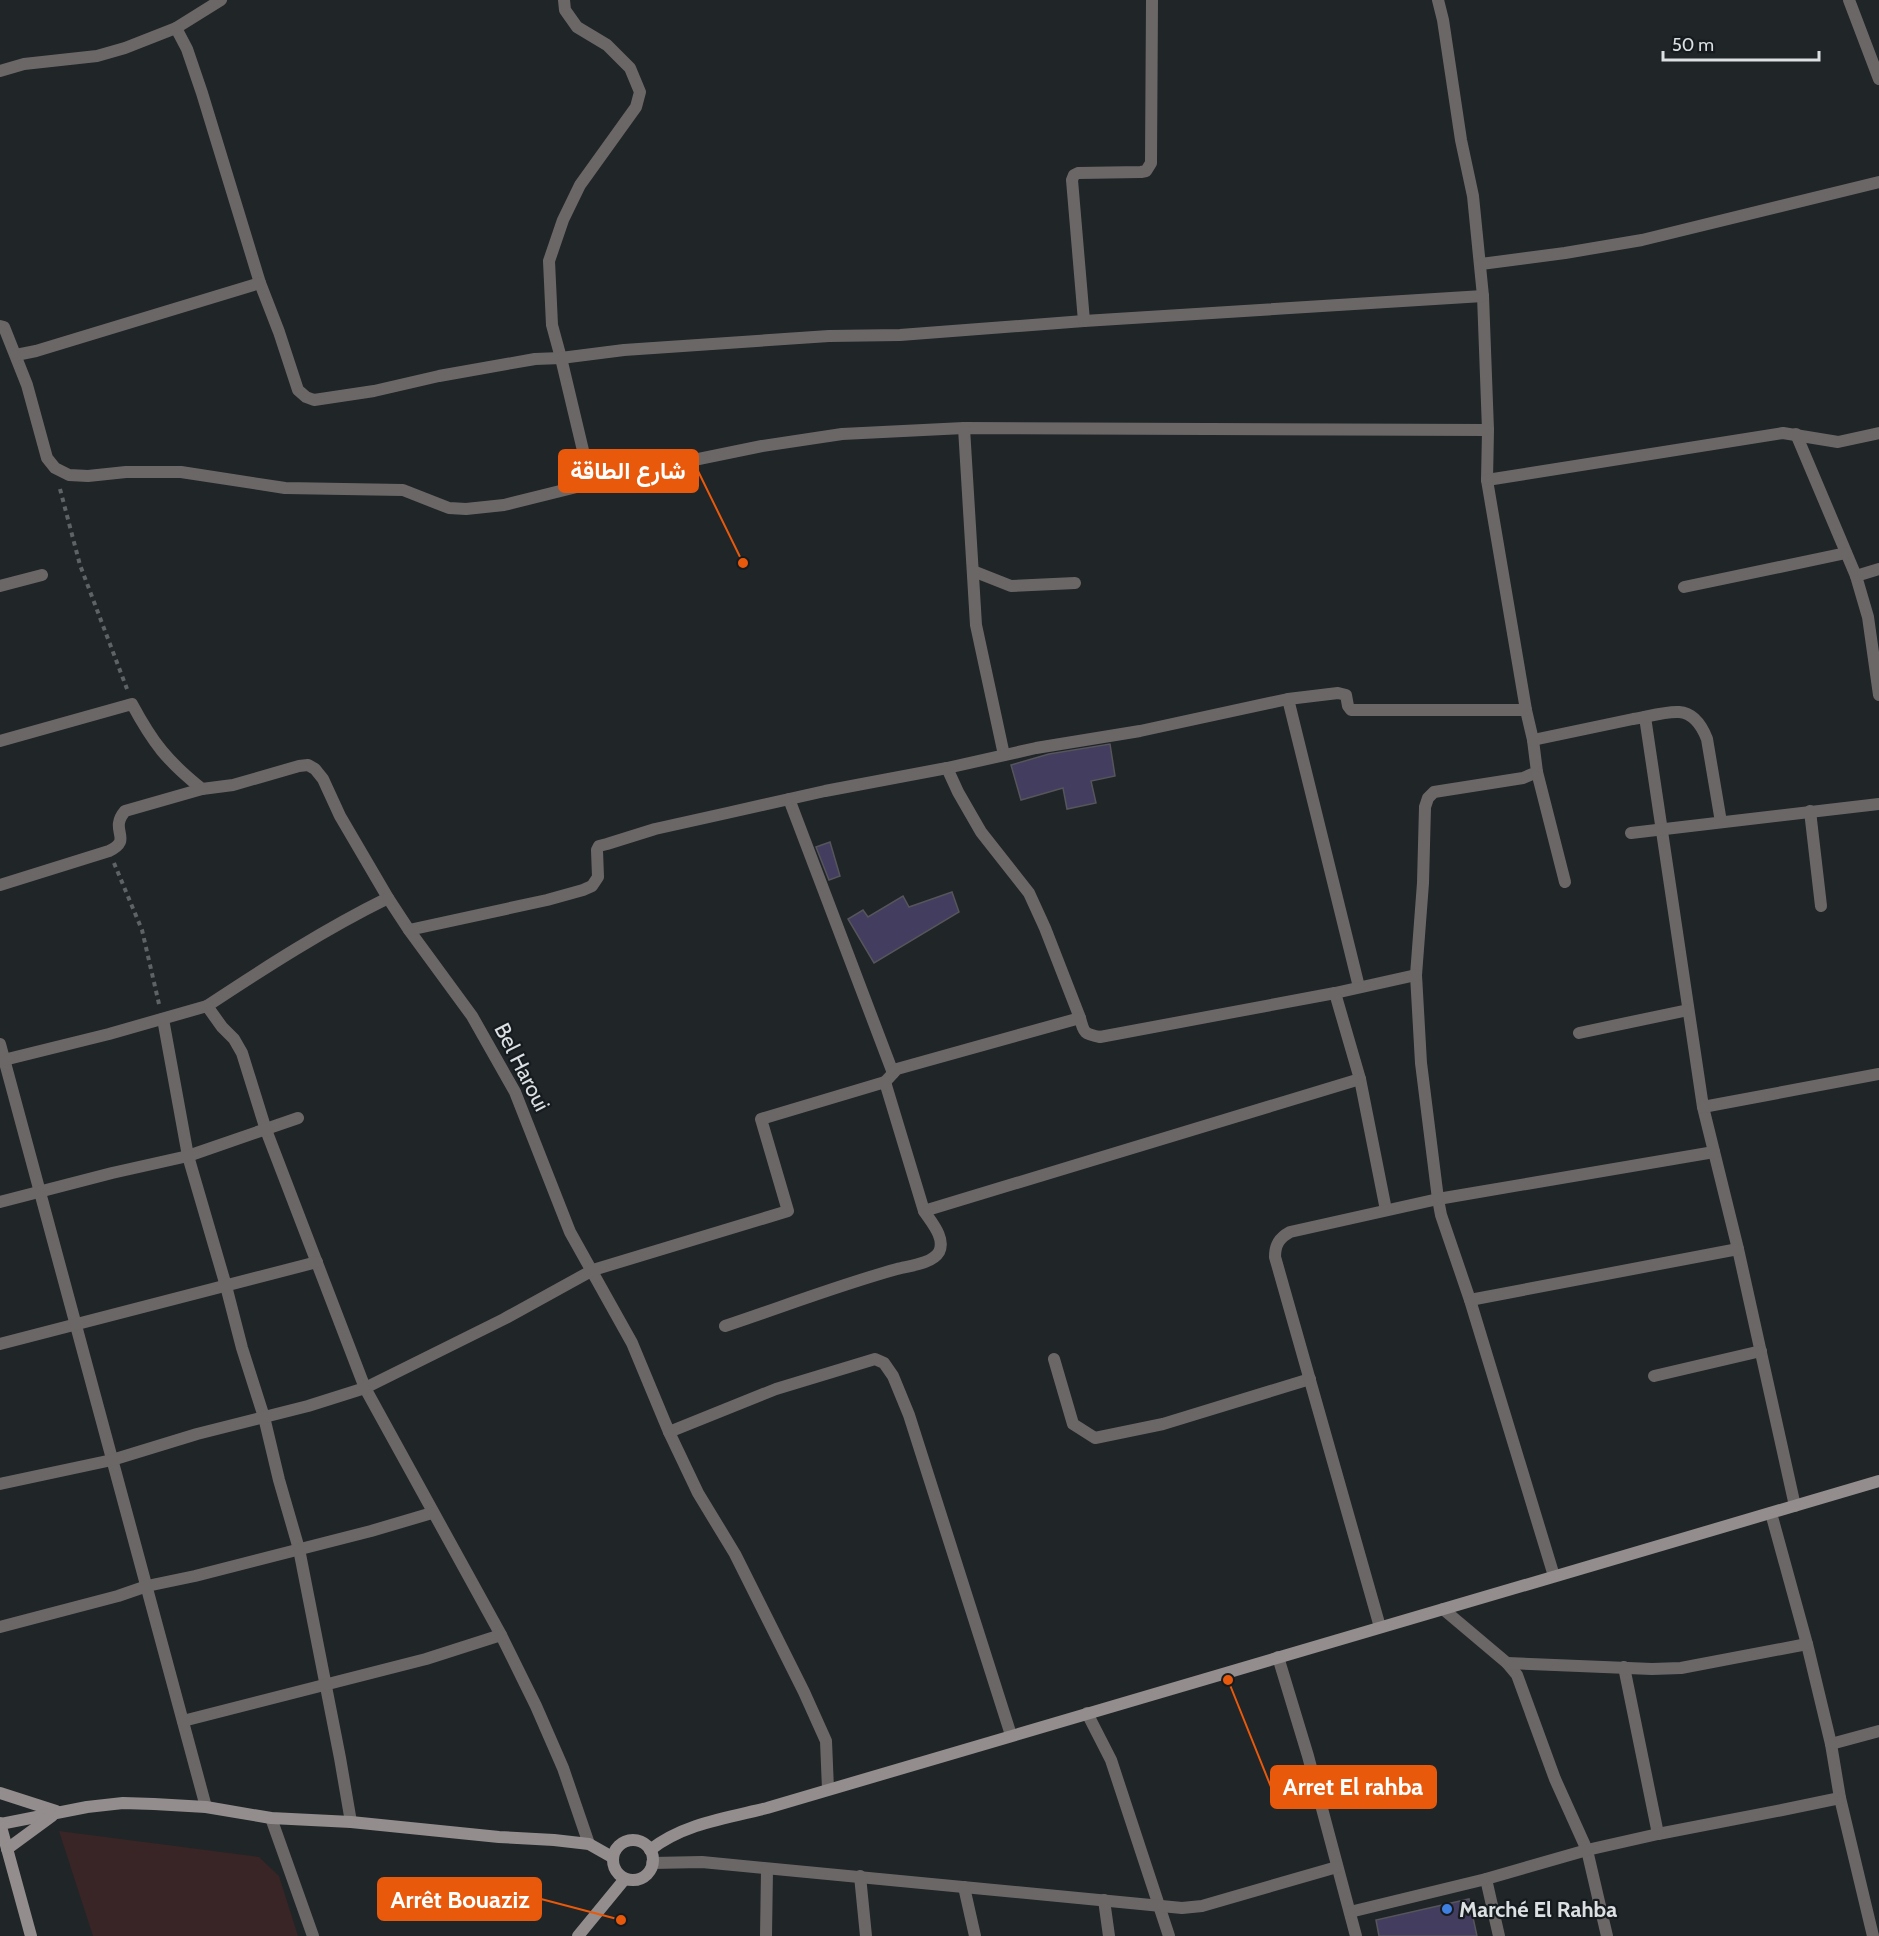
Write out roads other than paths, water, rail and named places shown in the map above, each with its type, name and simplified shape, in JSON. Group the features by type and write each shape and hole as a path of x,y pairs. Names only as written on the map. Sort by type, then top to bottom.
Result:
{"street":[{"path":"0,71 24,64 97,56 125,48 176,28 221,0"},
{"path":"564,0 565,10 577,27 607,45 630,68 640,92 636,107 580,185 563,220 549,261 552,325 591,484"},
{"path":"1084,321 1072,180 1078,173 1146,171 1150,164 1152,0"},
{"path":"1438,0 1461,140 1473,196 1481,264 1488,430 1487,480 1537,772 1565,882"},
{"path":"1849,0 1879,78"},
{"path":"176,28 187,49 202,93 260,283 298,390 314,400 374,391 535,359 624,350 829,336 900,335 1483,296"},
{"path":"1481,264 1642,240 1879,182"},
{"path":"16,355 36,351 260,283"},
{"path":"0,326 4,327 27,385 47,458 55,468 69,475 181,472 285,488 403,490 449,508 466,509 504,505 762,446 842,434 964,428 1488,430"},
{"path":"964,428 976,625 1005,755"},
{"path":"1487,480 1783,433 1838,442 1879,433"},
{"path":"1796,435 1856,576 1877,660 1879,695"},
{"path":"1684,587 1846,553"},
{"path":"1856,576 1879,569"},
{"path":"973,572 1011,586 1075,584"},
{"path":"0,586 42,575"},
{"path":"409,930 583,890 592,885 598,877 597,850 599,846 655,830 789,799 1036,748 1140,731 1288,699 1343,693 1346,695 1351,710 1526,710"},
{"path":"1288,699 1359,987"},
{"path":"0,741 132,704 161,751 174,766 202,789"},
{"path":"1533,740 1645,717 1678,712 1689,715 1697,721 1707,739 1721,822"},
{"path":"1645,717 1703,1107 1738,1249 1795,1506"},
{"name":"Bel Haroui","path":"0,885 118,847 121,840 119,819 125,811 202,789 233,785 299,766 308,765 315,769 323,779 340,816 388,898 472,1016 515,1092 570,1232 632,1343 669,1432 698,1493 735,1554 804,1692 826,1741 828,1789"},
{"path":"947,768 981,832 1029,894 1045,928 1084,1031 1088,1035 1100,1037 1335,993 1416,975"},
{"path":"1537,772 1522,778 1434,792 1428,798 1425,807 1423,883 1416,975 1421,1063 1441,1215 1470,1300 1554,1576"},
{"path":"725,1326 889,1271 927,1261 940,1250 941,1238 924,1211 889,1077 789,799"},
{"path":"1631,833 1879,804"},
{"path":"1810,811 1821,906"},
{"path":"2,1060 207,1006 355,914 388,898"},
{"path":"1335,993 1360,1079 1386,1210"},
{"path":"207,1006 234,1039 242,1053 266,1130 364,1388 501,1635 558,1758 588,1844"},
{"path":"1579,1033 1688,1010"},
{"path":"0,1484 112,1460 197,1434 308,1406 364,1388 504,1319 593,1270 788,1211 761,1119 889,1077 897,1069 1080,1018"},
{"path":"163,1019 188,1156 242,1348 264,1417 299,1549 351,1822"},
{"path":"0,1044 2,1060 40,1192 206,1807"},
{"path":"1703,1107 1879,1074"},
{"path":"924,1211 1360,1079"},
{"path":"0,1202 188,1156 298,1118"},
{"path":"1380,1627 1275,1257 1278,1242 1290,1232 1438,1199 1714,1152"},
{"path":"1470,1300 1738,1249"},
{"path":"0,1344 317,1262"},
{"path":"1654,1376 1761,1351"},
{"path":"669,1432 776,1389 875,1359 884,1363 893,1376 909,1415 1011,1735"},
{"path":"1054,1359 1073,1424 1095,1438 1163,1424 1310,1378"},
{"path":"650,1850 680,1831 711,1821 767,1808 1879,1481"},
{"path":"0,1627 118,1596 147,1586 371,1531 432,1513"},
{"path":"1771,1513 1807,1644 1873,1936"},
{"path":"1443,1609 1507,1663 1517,1676 1555,1779 1587,1850 1607,1936"},
{"path":"183,1721 426,1659 501,1635"},
{"path":"1507,1663 1681,1668 1807,1644"},
{"path":"1278,1657 1308,1756 1356,1936"},
{"path":"1624,1667 1658,1834"},
{"path":"1087,1713 1111,1760 1168,1936"},
{"path":"1831,1744 1879,1731"},
{"path":"0,1793 57,1813"},
{"path":"1350,1912 1486,1879 1587,1850 1840,1798"},
{"path":"31,1936 0,1824 87,1807 123,1803 206,1807 271,1818 351,1822 588,1844 612,1857"},
{"path":"7,1849 57,1813"},
{"path":"271,1818 313,1936"},
{"path":"578,1936 624,1880 647,1875 652,1863 650,1850 641,1842 629,1840 618,1846 612,1857 616,1872 624,1880"},
{"path":"652,1863 702,1862 1182,1908 1202,1906 1337,1867"},
{"path":"766,1936 767,1869"},
{"path":"860,1876 866,1936"},
{"path":"1486,1879 1499,1936"},
{"path":"964,1887 975,1936"},
{"path":"1104,1900 1109,1936"}],"place":[{"name":"شارع الطاقة","path":"743,563"},
{"name":"Arret El rahba","path":"1228,1680"},
{"name":"Marché El Rahba","path":"1447,1909"},
{"name":"Arrêt Bouaziz","path":"621,1920"}]}
